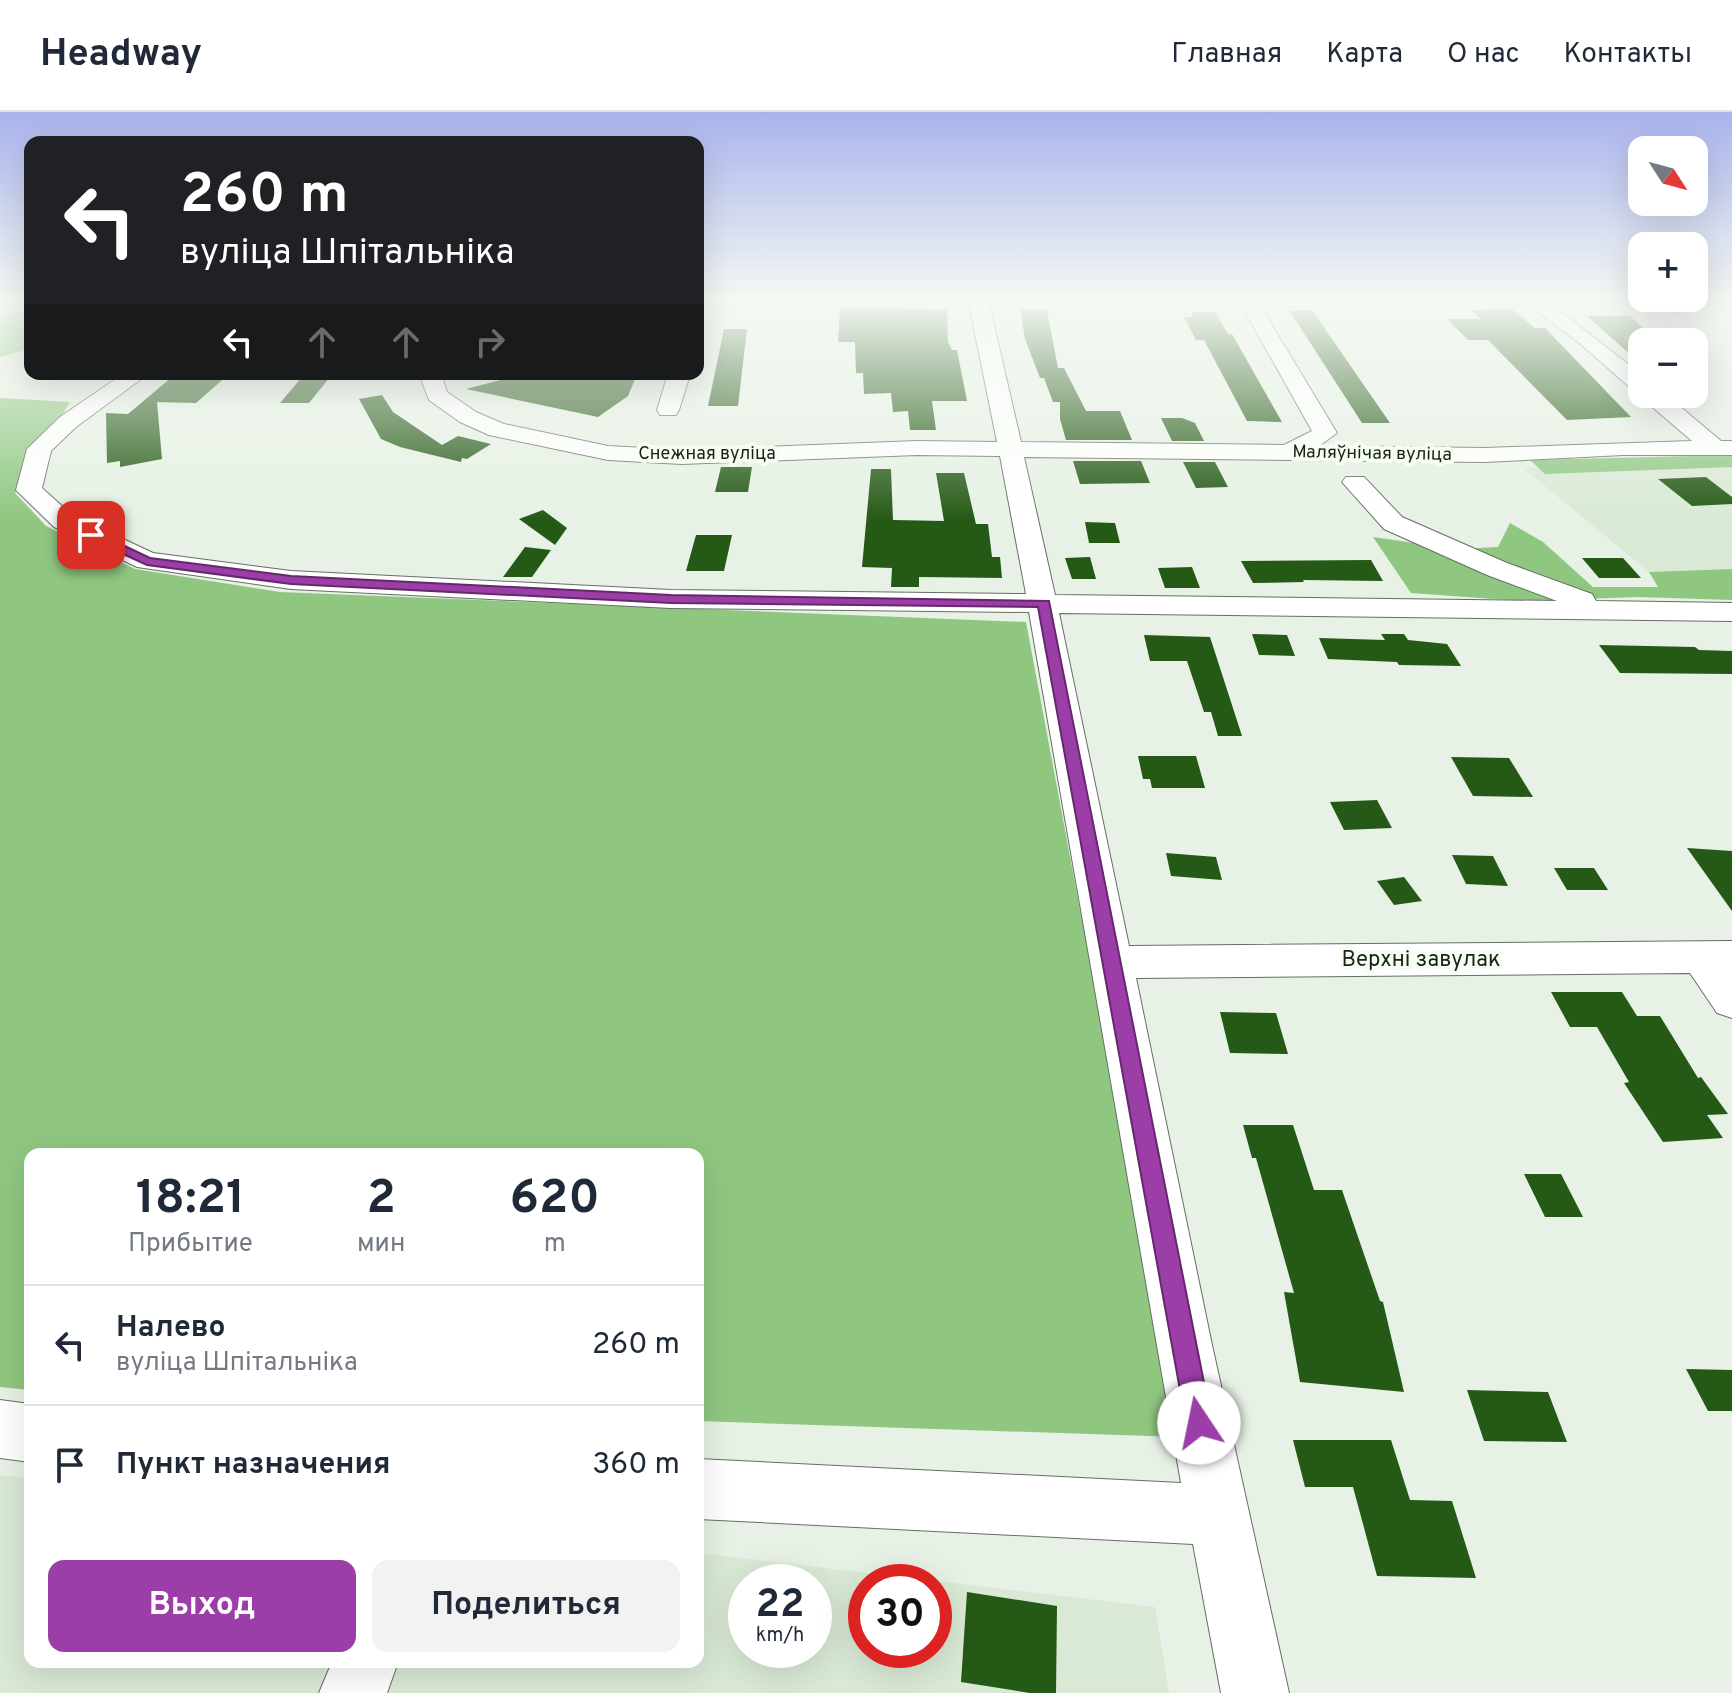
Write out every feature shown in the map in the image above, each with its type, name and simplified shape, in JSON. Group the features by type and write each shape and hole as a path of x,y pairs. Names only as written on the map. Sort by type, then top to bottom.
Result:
{"street":[{"path":"995,373 1044,603 1217,1515 1255,1693"},
{"path":"1290,373 1325,433 1373,453"},
{"path":"128,380 68,422 39,449 29,490 63,521 147,561 291,580 671,599 1732,612"},
{"name":"Снежная вуліца","path":"432,380 437,395 468,417 497,430 608,453 682,457 917,448 1012,450"},
{"path":"668,410 677,380"},
{"path":"1670,408 1723,448"},
{"path":"1288,453 1325,433"},
{"name":"Маляўнічая вуліца","path":"1012,450 1485,455 1623,448 1723,448"},
{"path":"1239,453 1301,474 1355,482 1385,481"},
{"path":"1444,479 1533,477"},
{"path":"1355,482 1393,523 1420,537 1580,599 1637,611"},
{"path":"1716,957 1732,1001"},
{"name":"Верхні завулак","path":"1110,962 1716,957"},
{"path":"0,1429 24,1432"},
{"path":"704,1489 1217,1515"},
{"path":"353,1693 363,1668"}],"shaded area":[{"path":"1732,462 1732,569 1649,572 1523,468"},
{"path":"0,1475 24,1478 24,1668 704,1668 704,1554 791,1564 728,1564 728,1668 832,1668 832,1569 848,1571 848,1668 952,1668 952,1583 1155,1607 1169,1693 0,1693"}],"green space":[{"path":"0,398 70,402 15,493 46,526 135,569 280,592 1026,622 1179,1437 704,1421 704,1148 24,1148 24,1389 0,1387"},
{"path":"1732,455 1732,467 1545,474 1530,460"},
{"path":"1510,523 1543,542 1593,587 1658,587 1649,572 1732,569 1732,600 1638,597 1522,601 1411,593 1373,537 1457,549 1498,547"}],"building":[{"path":"715,373 742,373 738,406 708,406"},
{"path":"856,373 961,373 967,401 932,401 936,430 910,430 908,411 893,412 891,393 864,394 863,373"},
{"path":"1038,373 1066,373 1086,411 1120,411 1132,440 1066,440 1060,419 1060,402 1053,402 1044,378 1040,378"},
{"path":"1221,373 1254,373 1282,422 1247,421"},
{"path":"1330,373 1355,373 1390,423 1362,423"},
{"path":"1520,373 1588,373 1631,417 1567,420"},
{"path":"168,380 222,380 196,403 157,402 162,459 120,467 120,461 107,463 106,413 128,414"},
{"path":"299,380 328,380 309,403 280,403"},
{"path":"501,380 635,380 628,396 598,417 466,389"},
{"path":"382,395 393,412 442,445 458,436 491,444 467,459 462,458 461,462 400,447 381,439 359,399"},
{"path":"1161,418 1182,418 1195,423 1204,441 1172,441"},
{"path":"1073,461 1141,461 1150,483 1080,484"},
{"path":"1183,462 1215,462 1228,487 1196,488"},
{"path":"721,467 752,467 748,492 715,492"},
{"path":"871,469 891,469 893,520 944,521 936,473 964,473 976,524 988,524 992,557 1000,557 1002,578 919,577 919,587 891,587 892,568 862,567"},
{"path":"1706,477 1732,497 1732,504 1692,506 1658,479"},
{"path":"543,510 567,528 555,545 519,519"},
{"path":"1085,522 1115,523 1120,543 1089,543"},
{"path":"696,535 732,535 724,571 686,571"},
{"path":"525,547 551,550 532,577 503,577"},
{"path":"1090,557 1096,579 1072,579 1065,558"},
{"path":"1582,558 1623,558 1641,578 1599,578"},
{"path":"1371,560 1383,581 1253,583 1241,561"},
{"path":"1192,567 1200,588 1165,588 1158,568"},
{"path":"1252,634 1287,635 1295,656 1259,655"},
{"path":"1381,634 1404,634 1408,640 1447,644 1461,666 1328,659 1319,638 1385,640"},
{"path":"1144,635 1210,637 1242,736 1218,736 1211,712 1204,712 1187,661 1150,661"},
{"path":"1599,645 1732,651 1732,674 1620,673"},
{"path":"1138,756 1196,756 1205,788 1152,788 1150,779 1143,779"},
{"path":"1451,757 1509,758 1533,797 1473,796"},
{"path":"1377,800 1392,828 1344,830 1330,802"},
{"path":"1687,848 1732,851 1732,911"},
{"path":"1166,853 1216,857 1222,880 1171,876"},
{"path":"1452,855 1493,856 1508,886 1466,884"},
{"path":"1554,868 1594,868 1608,890 1567,890"},
{"path":"1404,877 1422,901 1394,905 1377,881"},
{"path":"1551,992 1622,992 1637,1016 1660,1016 1698,1078 1701,1077 1728,1114 1707,1115 1723,1138 1663,1142 1624,1083 1629,1082 1597,1027 1570,1027"},
{"path":"1220,1012 1276,1013 1288,1054 1230,1053"},
{"path":"1243,1125 1293,1125 1314,1190 1342,1190 1380,1301 1383,1302 1404,1392 1300,1382 1284,1292 1294,1293 1256,1158 1252,1158"},
{"path":"1524,1174 1561,1174 1583,1217 1545,1217"},
{"path":"1686,1369 1732,1370 1732,1411 1708,1411"},
{"path":"1467,1390 1548,1392 1567,1442 1484,1441"},
{"path":"1293,1440 1391,1440 1410,1500 1452,1501 1476,1578 1377,1576 1353,1487 1305,1487"},
{"path":"967,1592 1057,1606 1056,1693 1030,1693 961,1682"}],"route":[{"path":"91,535 147,561 291,580 671,599 933,605 1044,603 1199,1423"}]}
